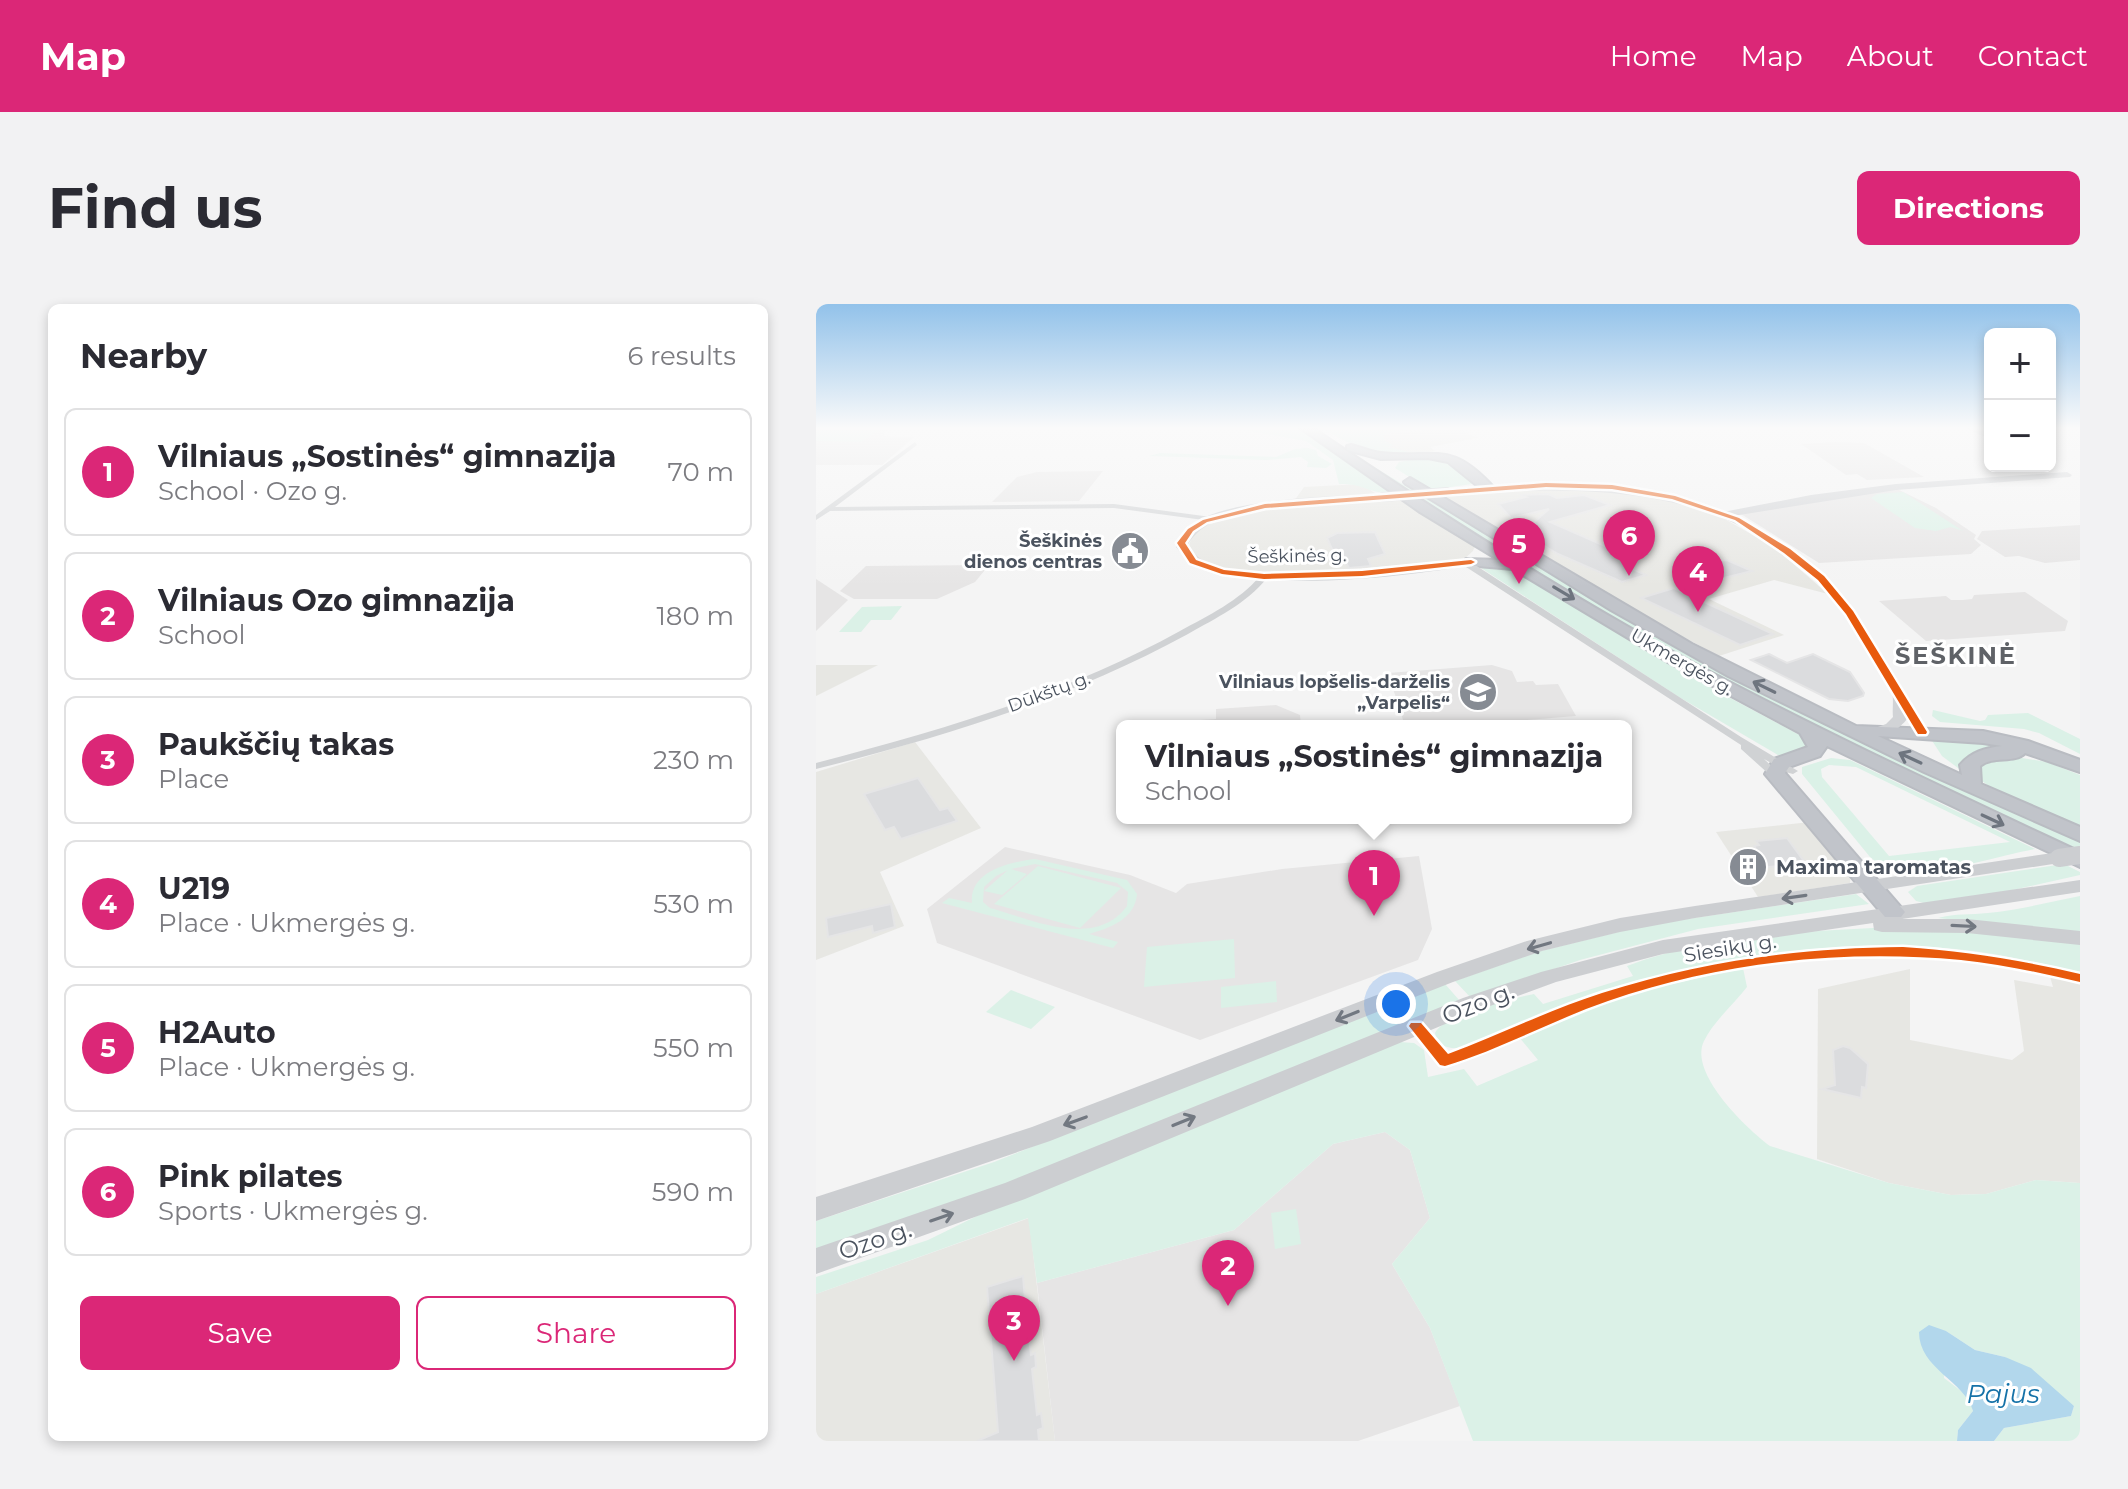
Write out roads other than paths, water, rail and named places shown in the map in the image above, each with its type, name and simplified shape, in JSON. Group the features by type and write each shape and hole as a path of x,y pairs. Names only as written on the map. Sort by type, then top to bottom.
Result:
{"highway":[{"name":"Ukmergės g.","path":"1382,480 1424,509 1674,659 1872,762 2073,858"},
{"name":"Ukmergės g.","path":"1405,480 1673,639 1834,722 2080,835"},
{"path":"1473,480 1486,489"},
{"path":"1477,480 1486,489"},
{"path":"1468,562 1487,555 1484,545"},
{"path":"1468,562 1501,562 1520,567"},
{"path":"1834,722 1880,731 2002,740 2080,769"},
{"path":"1783,769 1818,748 1806,729"},
{"path":"1922,732 1942,758 2006,803"},
{"path":"1973,781 1970,765 1975,759 1999,752 2036,756 2080,769"},
{"path":"1783,769 1822,756 1872,762"},
{"path":"1783,769 1901,911"}],"main road":[{"name":"Ozo g.","path":"816,1209 1055,1128 1445,977 1535,946 1620,925 1878,884 2073,858"},
{"name":"Ozo g.","path":"816,1261 1015,1191 1416,1026 1536,981 1606,960 1679,944 2080,886"},
{"path":"1802,925 1967,926 2080,938"}],"street":[{"path":"816,518 867,480"},
{"path":"1726,514 1890,486 1986,480"},
{"name":"Šeškinės g.","path":"1468,562 1263,578 1218,571 1187,557 1181,547 1185,534 1211,519 1265,506 1562,485 1624,488 1673,497 1726,514 1765,537 1821,578 1850,613 1922,732"},
{"path":"828,509 1114,506 1211,519"},
{"path":"1468,562 1783,769"},
{"name":"Dūkštų g.","path":"816,766 934,732 1104,672 1167,643 1225,609 1263,578"},
{"path":"1880,731 1891,727 1900,718 1899,697"},
{"name":"Siesikų g.","path":"1416,1026 1445,1061 1568,1010 1649,983 1750,963 1828,954 1900,951 1961,954 2017,962 2080,978"}],"water":[{"name":"Pajus","path":"1929,1325 1946,1331 1975,1350 2005,1357 2031,1368 2074,1406 2071,1416 2004,1428 1994,1441 1957,1441 1958,1430 1973,1411 1961,1391 1926,1356 1919,1332"}],"place":[{"name":"Šeškinės dienos centras","path":"1130,551"},
{"name":"Pink pilates","path":"1629,576"},
{"name":"H2Auto","path":"1519,584"},
{"name":"U219","path":"1698,612"},
{"name":"Vilniaus lopšelis-darželis „Varpelis“","path":"1478,692"},
{"name":"Maxima taromatas","path":"1748,867"},
{"name":"Vilniaus „Sostinės“ gimnazija","path":"1374,916"},
{"name":"Vilniaus Ozo gimnazija","path":"1228,1306"},
{"name":"Paukščių takas","path":"1014,1361"}],"district":[{"name":"ŠEŠKINĖ","path":"1956,655"}]}
